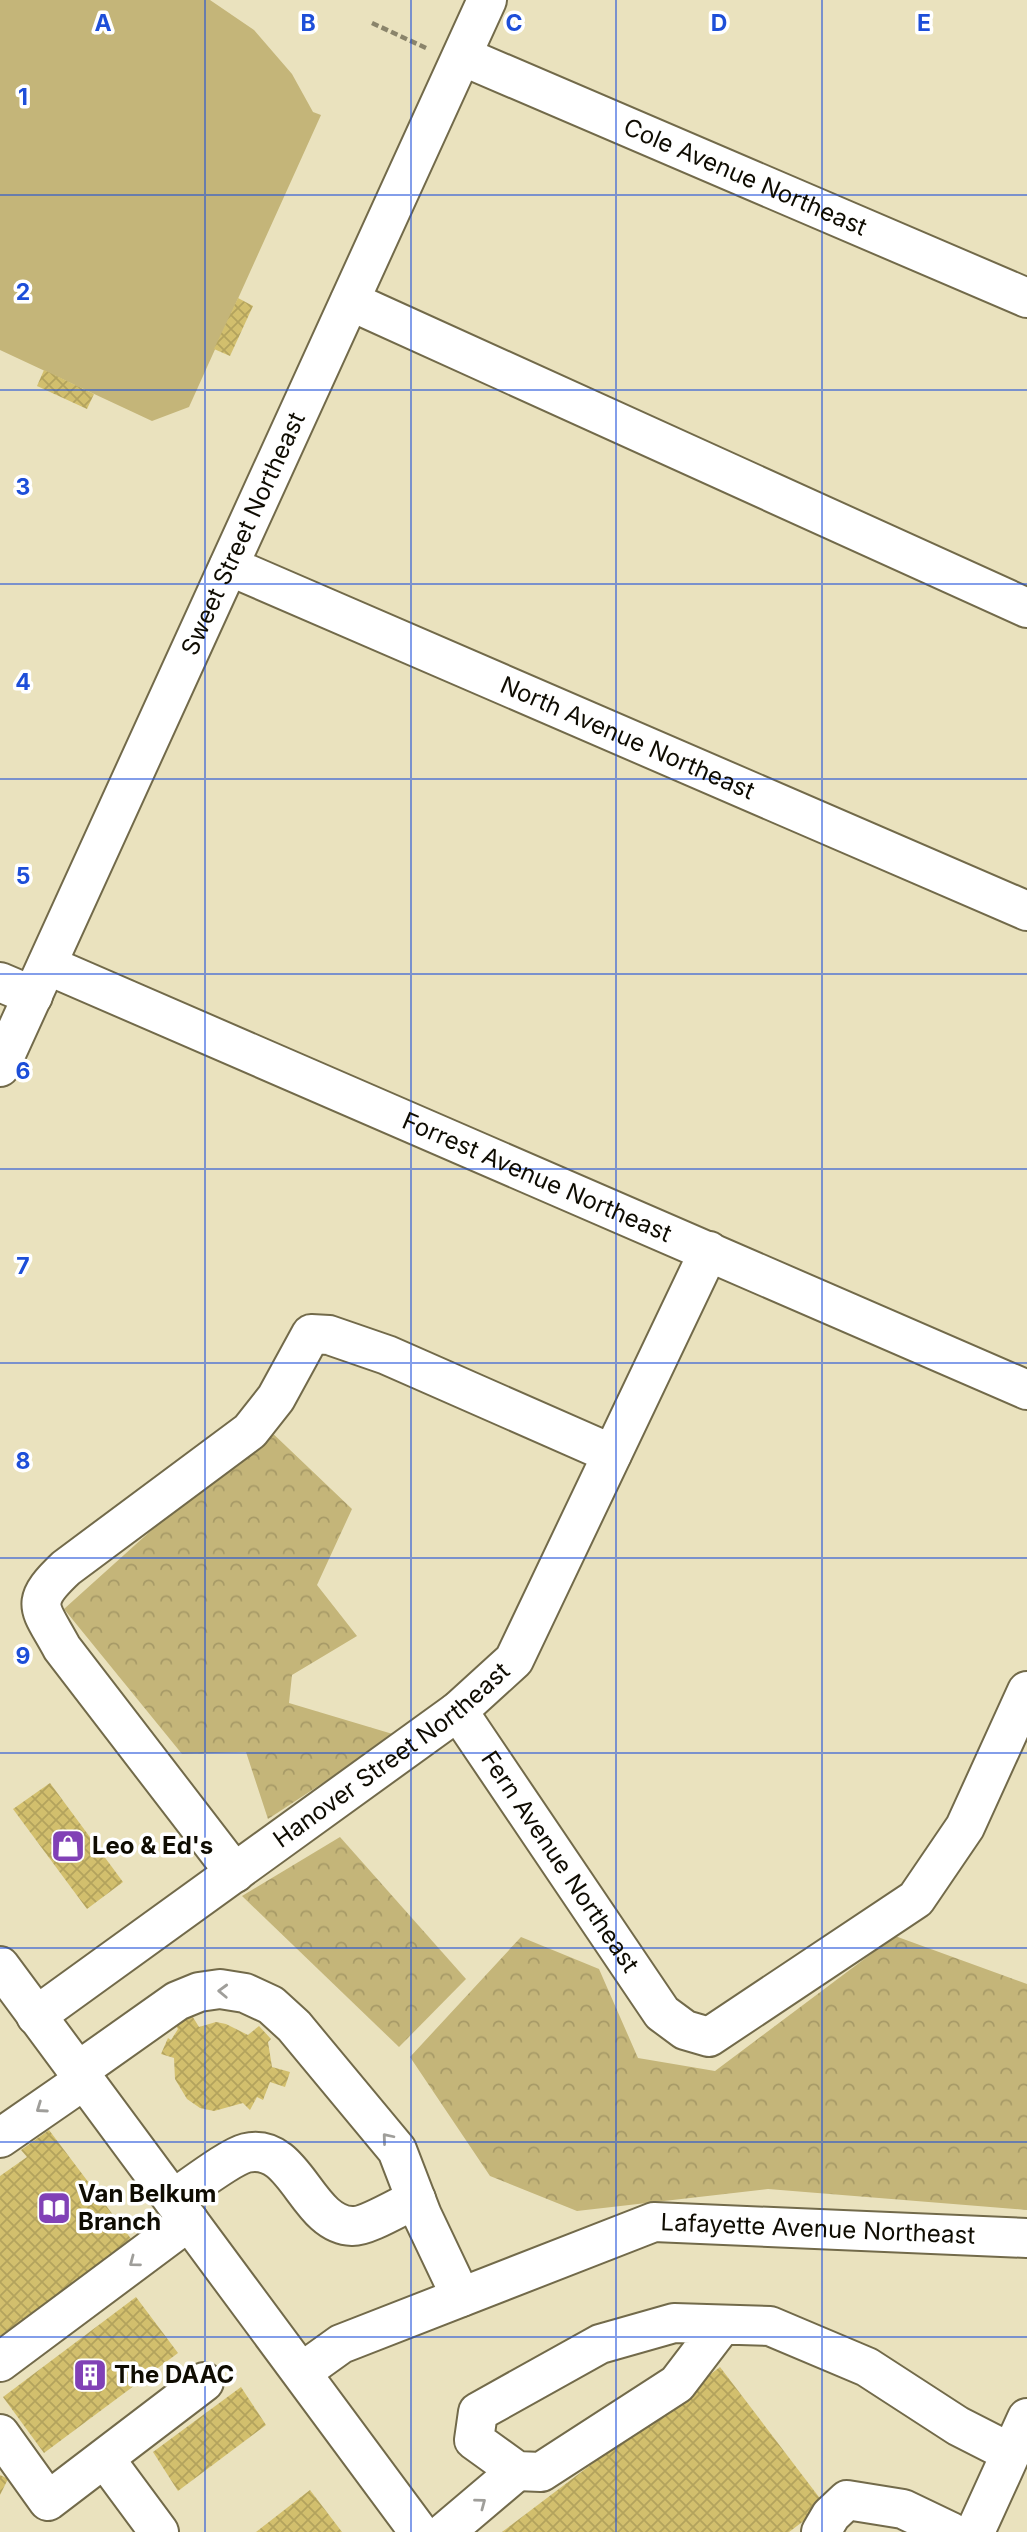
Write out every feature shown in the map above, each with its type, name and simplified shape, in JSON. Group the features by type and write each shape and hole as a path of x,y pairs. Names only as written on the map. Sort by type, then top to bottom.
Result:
{"street":[{"name":"Sweet Street Northeast","path":"0,1067 27,981 229,566 350,301 444,52 487,0"},
{"name":"Cole Avenue Northeast","path":"444,52 1027,298"},
{"path":"350,301 1027,608"},
{"name":"North Avenue Northeast","path":"229,566 1027,911"},
{"name":"Forrest Avenue Northeast","path":"27,981 709,1251 1027,1390"},
{"name":"Hanover Street Northeast","path":"36,2016 458,1712 514,1660 709,1251"},
{"path":"235,1873 62,1648 40,1606 43,1589 66,1568 250,1431 276,1398 311,1334 329,1335 387,1354 612,1454"},
{"name":"Fern Avenue Northeast","path":"458,1712 662,2013 685,2030 709,2037 916,1899 965,1828 1027,1691"},
{"path":"0,1966 419,2532"},
{"path":"0,2138 177,2001 220,1989 245,1993 271,2005 303,2036 397,2150 416,2199 461,2297"},
{"path":"0,2362 245,2154 264,2153 282,2164 324,2214 338,2223 354,2227 416,2199"},
{"name":"Lafayette Avenue Northeast","path":"302,2372 341,2344 654,2222 1027,2238"},
{"path":"722,2325 677,2384 541,2472 517,2472 474,2440 478,2412 600,2344 674,2323 770,2326 867,2367 958,2426 1011,2453"},
{"path":"0,2434 48,2501 204,2382"},
{"path":"975,2532 1027,2418"},
{"path":"105,2459 159,2532"},
{"path":"445,2532 517,2472"},
{"path":"821,2532 831,2515 847,2500 903,2509 951,2532"}],"path":[{"path":"372,23 444,52"}],"green space":[{"path":"0,0 210,0 254,30 292,74 313,112 321,115 189,407 152,421 0,350"},
{"path":"266,1427 352,1509 317,1585 357,1636 292,1675 289,1703 396,1735 268,1819 246,1752 182,1754 64,1609"},
{"path":"340,1837 466,1979 399,2047 242,1896"},
{"path":"895,1936 1027,1984 1027,2210 768,2189 577,2211 490,2176 410,2057 521,1937 599,1969 638,2058 715,2071"}],"building":[{"path":"238,298 253,306 230,356 214,349"},
{"path":"44,370 94,394 87,409 37,386"},
{"name":"Leo & Ed's","path":"50,1783 123,1882 87,1909 13,1809"},
{"path":"191,2014 199,2027 216,2022 248,2035 259,2026 271,2039 268,2042 272,2067 290,2072 285,2087 270,2082 263,2100 257,2097 250,2110 243,2103 214,2111 200,2108 187,2099 175,2079 174,2058 161,2054 168,2038 171,2040 178,2029 176,2026"},
{"name":"Van Belkum Branch","path":"49,2130 132,2240 0,2336 0,2176 27,2157 21,2150"},
{"name":"The DAAC","path":"136,2297 178,2353 44,2453 3,2397"},
{"path":"720,2367 825,2505 789,2532 502,2532"},
{"path":"241,2387 266,2425 178,2491 153,2452"},
{"path":"0,2475 8,2479 0,2495"},
{"path":"310,2490 342,2532 256,2532"}],"place":[{"name":"Leo & Ed's","path":"68,1846"},
{"name":"Van Belkum Branch","path":"54,2208"},
{"name":"The DAAC","path":"90,2375"}]}
